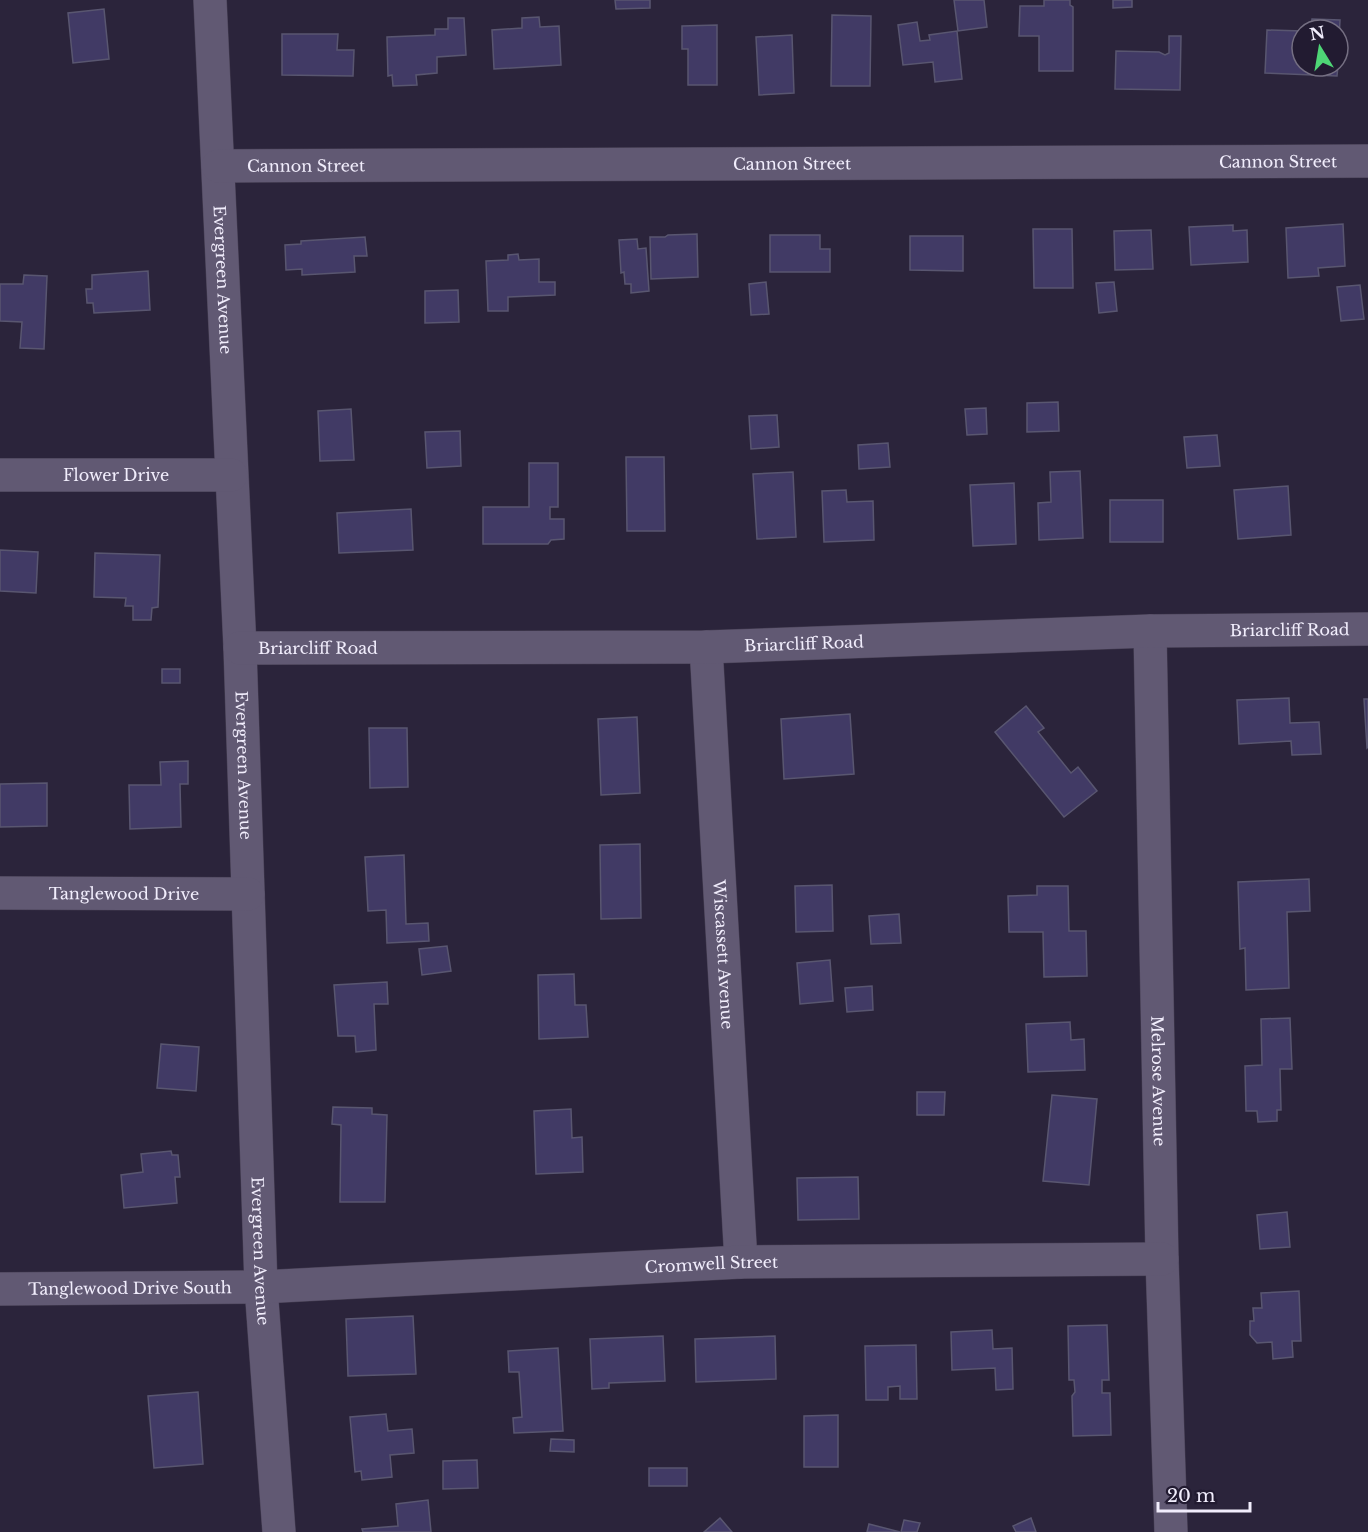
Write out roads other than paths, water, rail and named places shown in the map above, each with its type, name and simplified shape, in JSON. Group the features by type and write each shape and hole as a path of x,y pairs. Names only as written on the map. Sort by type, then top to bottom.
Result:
{"street":[{"name":"Evergreen Avenue","path":"210,0 240,648 261,1287 279,1532"},
{"name":"Cannon Street","path":"218,166 1368,161"},
{"name":"Flower Drive","path":"0,475 231,475"},
{"name":"Briarcliff Road","path":"240,648 706,647 1150,631 1368,629"},
{"name":"Melrose Avenue","path":"1150,631 1162,1258 1171,1532"},
{"name":"Wiscassett Avenue","path":"706,647 741,1262"},
{"name":"Tanglewood Drive","path":"0,893 248,894"},
{"name":"Cromwell Street","path":"261,1287 741,1262 1162,1258"},
{"name":"Tanglewood Drive South","path":"0,1289 261,1287"}]}
